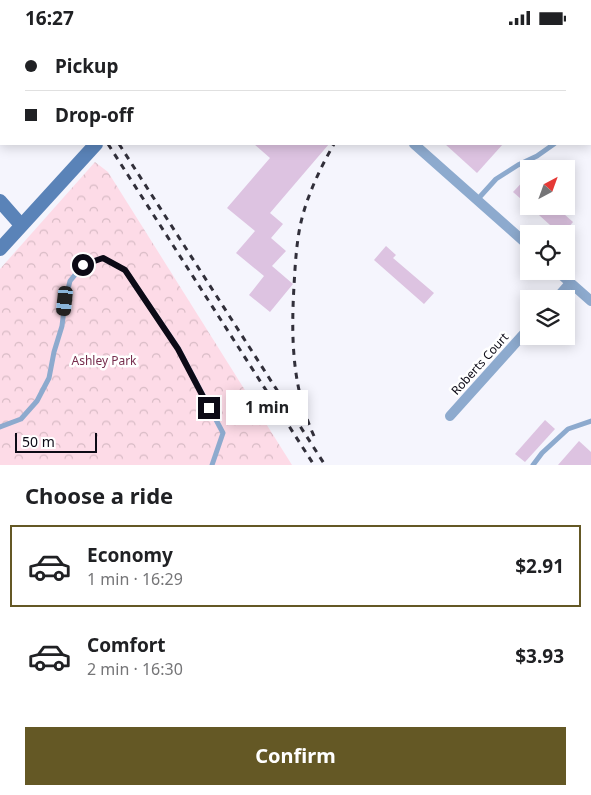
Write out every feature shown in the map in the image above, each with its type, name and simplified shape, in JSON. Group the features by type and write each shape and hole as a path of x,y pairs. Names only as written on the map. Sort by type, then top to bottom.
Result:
{"main road":[{"path":"0,249 95,145"},
{"path":"0,201 21,225"}],"street":[{"path":"415,145 520,238"},
{"path":"567,280 591,301"},
{"path":"564,290 570,283"},
{"name":"Roberts Court","path":"450,416 520,339"}],"lane":[{"path":"477,200 496,179 518,165 537,157 553,145"},
{"path":"0,427 21,419 37,401 49,378 62,326 70,281 83,265 103,258 125,270 183,357 223,433 212,465"},
{"path":"533,465 542,453 568,429 591,421"}],"green space":[{"name":"Ashley Park","path":"95,162 108,172 292,465 0,465 0,269"}],"building":[{"path":"255,145 328,145 270,213 283,224 271,238 286,251 272,266 293,284 270,312 249,295 264,276 236,253 255,231 227,208 270,158"},
{"path":"446,145 502,145 477,173"},
{"path":"520,185 520,198 513,192"},
{"path":"539,215 565,215 573,222 570,225 550,225"},
{"path":"386,246 396,255 393,258 434,293 424,304 374,260"},
{"path":"545,420 555,429 525,462 515,454"},
{"path":"579,441 591,452 591,465 558,465"}],"railway":[{"path":"109,145 314,465"},
{"path":"120,145 325,465"},
{"path":"314,436 297,381 293,343 295,266 304,209 318,175 333,145"}],"route":[{"path":"83,265 103,258 125,270 178,349 209,408"}]}
